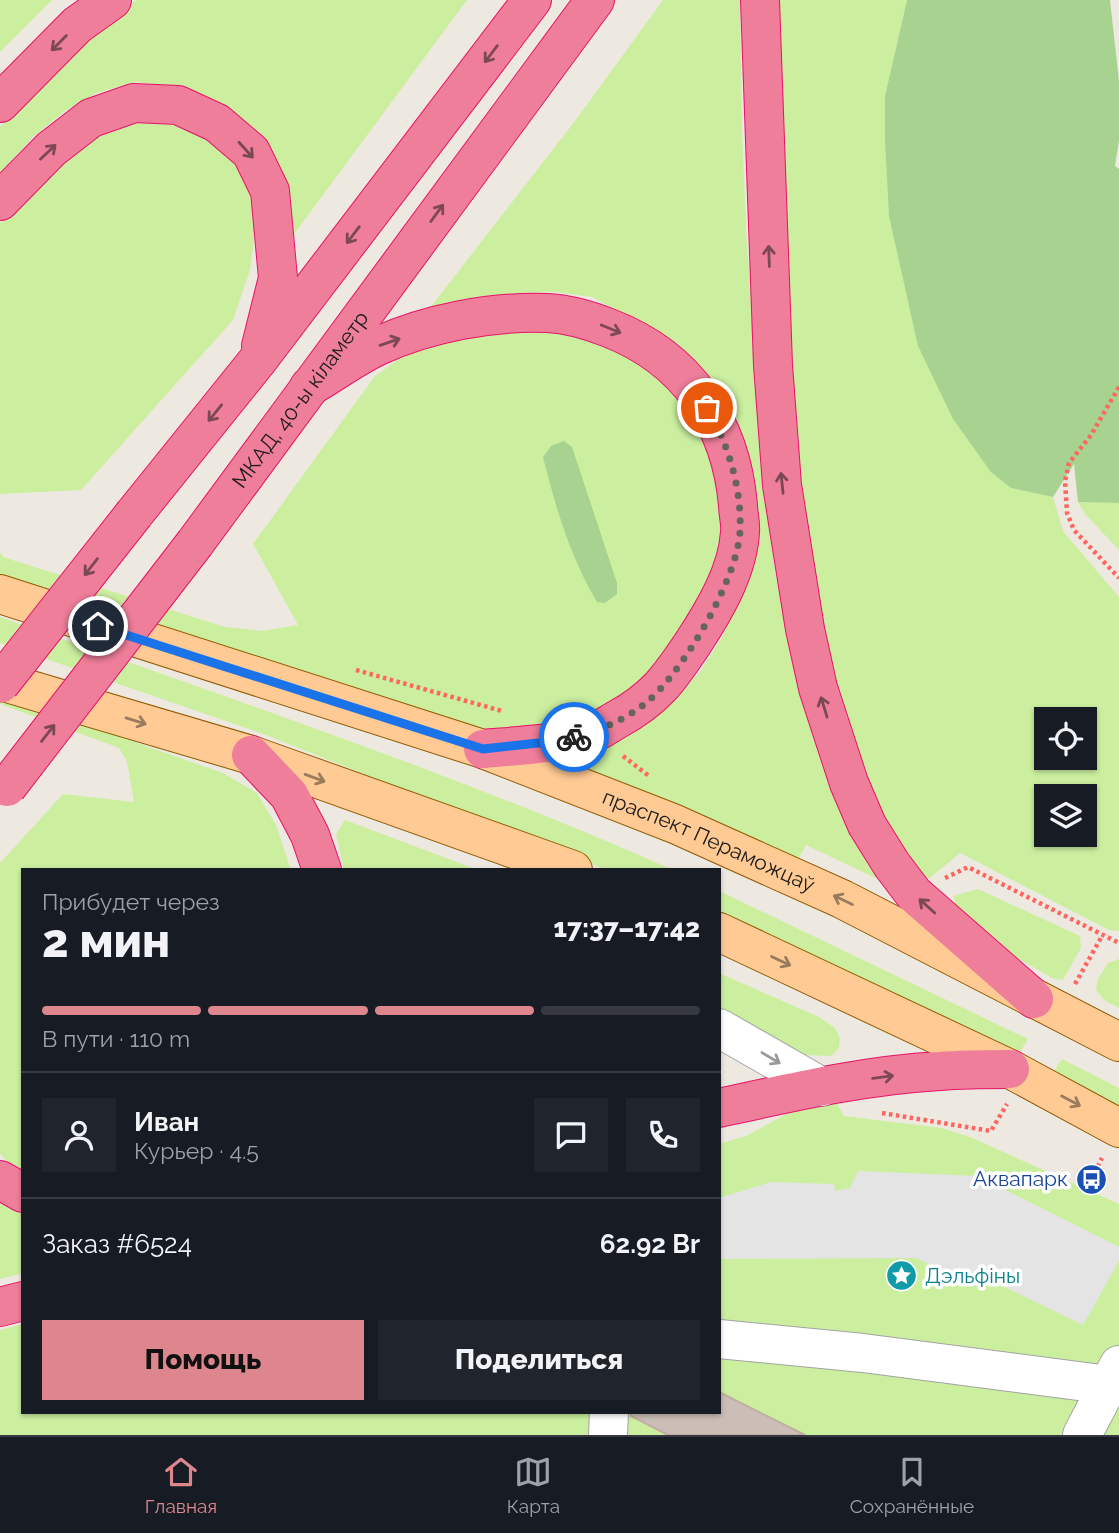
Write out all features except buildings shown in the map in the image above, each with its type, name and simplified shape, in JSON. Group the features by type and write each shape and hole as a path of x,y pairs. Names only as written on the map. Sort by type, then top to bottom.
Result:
{"highway":[{"path":"0,103 76,25 112,0"},
{"path":"0,682 258,360 532,0"},
{"name":"МКАД, 40-ы кіламетр","path":"3,791 195,543 595,0"},
{"path":"760,0 772,339 782,485 804,629 818,688 853,793 867,825 892,865 914,894 1034,999"},
{"path":"0,201 51,149 91,118 134,103 178,105 217,123 251,152 270,191 278,278 258,360"},
{"path":"309,387 377,346 455,320 510,313 550,313 588,320 629,336 665,359 696,390 718,427 727,450 736,489 740,532 733,567 717,601 668,681 642,706 593,733 547,742 483,749"},
{"path":"251,755 289,795 310,835 321,868"},
{"path":"721,1108 822,1087 940,1071 1010,1069"},
{"path":"0,1180 21,1192"},
{"path":"0,1307 21,1302"}],"main road":[{"name":"праспект Пераможцаў","path":"0,594 483,749 676,824 842,899 1119,1042"},
{"path":"0,682 251,755 567,868"},
{"path":"721,934 1010,1069 1119,1128"}],"lane":[{"path":"721,1029 822,1087"},
{"path":"721,1339 1114,1375 1082,1435"},
{"path":"608,1435 609,1414"}],"path":[{"path":"1119,387 1091,435 1069,463 1065,481 1067,513 1074,530 1119,578"},
{"path":"936,883 968,867 1119,943"},
{"path":"1078,977 1102,936"},
{"path":"877,1112 991,1131"}],"green space":[{"path":"0,0 52,0 0,52"},
{"path":"136,0 467,0 289,241 284,185 173,87 136,82 97,93 65,111 33,137 0,173 0,127 72,49"},
{"path":"663,0 740,0 747,246 774,565 787,627 886,883 806,845 797,862 579,769 587,754 661,711 700,672 722,637 738,604 725,405 708,376 672,340 592,297 554,292 519,293 468,303 423,317 578,117"},
{"path":"769,0 907,0 885,96 889,216 1011,488 1053,497 1063,531 1119,597 1119,931 1109,930 960,853 926,881 908,858 858,771 804,559"},
{"path":"907,0 1110,0 1119,81 1119,140 1115,166 1119,169 1119,503 1078,502 1074,464 1053,497 1011,488 991,472 953,419 918,346 889,216 885,140 885,96"},
{"path":"156,115 197,130 230,153 250,188 256,225 250,270 233,320 81,490 0,494 0,223 68,146"},
{"path":"544,323 621,345 695,412 725,500 720,567 649,681 591,719 509,734 451,724 0,578 0,552 3,557 225,627 262,631 298,625 253,544 375,376 410,351 436,341"},
{"path":"564,441 572,447 617,583 617,594 605,603 597,602 571,550 543,457 551,446"},
{"path":"1078,502 1119,503 1119,550 1085,514"},
{"path":"0,617 423,768 668,868 602,868 263,734 0,643"},
{"path":"0,695 223,773 257,793 276,825 290,868 21,868 21,1168 8,1162 0,1154 0,863 63,794 134,802 127,762 119,748 0,704"},
{"path":"345,820 473,868 344,868 336,834"},
{"path":"978,889 1080,936 1081,948 1063,980 1054,979 971,932 959,920 953,896"},
{"path":"721,892 1028,1039 1019,1054 721,919"},
{"path":"1119,959 1119,1008 1104,1000 1096,990 1098,979 1108,963"},
{"path":"721,974 819,1017 835,1028 840,1038 839,1048 831,1056 803,1055 721,1018"},
{"path":"1062,1059 1119,1088 1119,1106 1054,1071"},
{"path":"833,1097 844,1116 942,1128 970,1137 1119,1204 1119,1435 0,1435 0,1330 21,1325 21,1414 721,1414 721,1143 746,1136 801,1106"},
{"path":"0,1201 21,1210 21,1274 0,1279"}],"shaded area":[{"path":"858,1171 978,1176 1119,1247 1119,1261 1083,1325 982,1276 975,1286 916,1258 721,1259 721,1197 771,1182 834,1184 835,1191 850,1188"}],"way so far":[{"path":"574,737 593,733 642,706 668,681 698,635 733,567 740,532 736,489 727,450 707,408"}],"place":[{"name":"Аквапарк","path":"1091,1179"},
{"name":"Дэльфіны","path":"902,1276"}],"route":[{"path":"98,626 483,749 574,737"}]}
